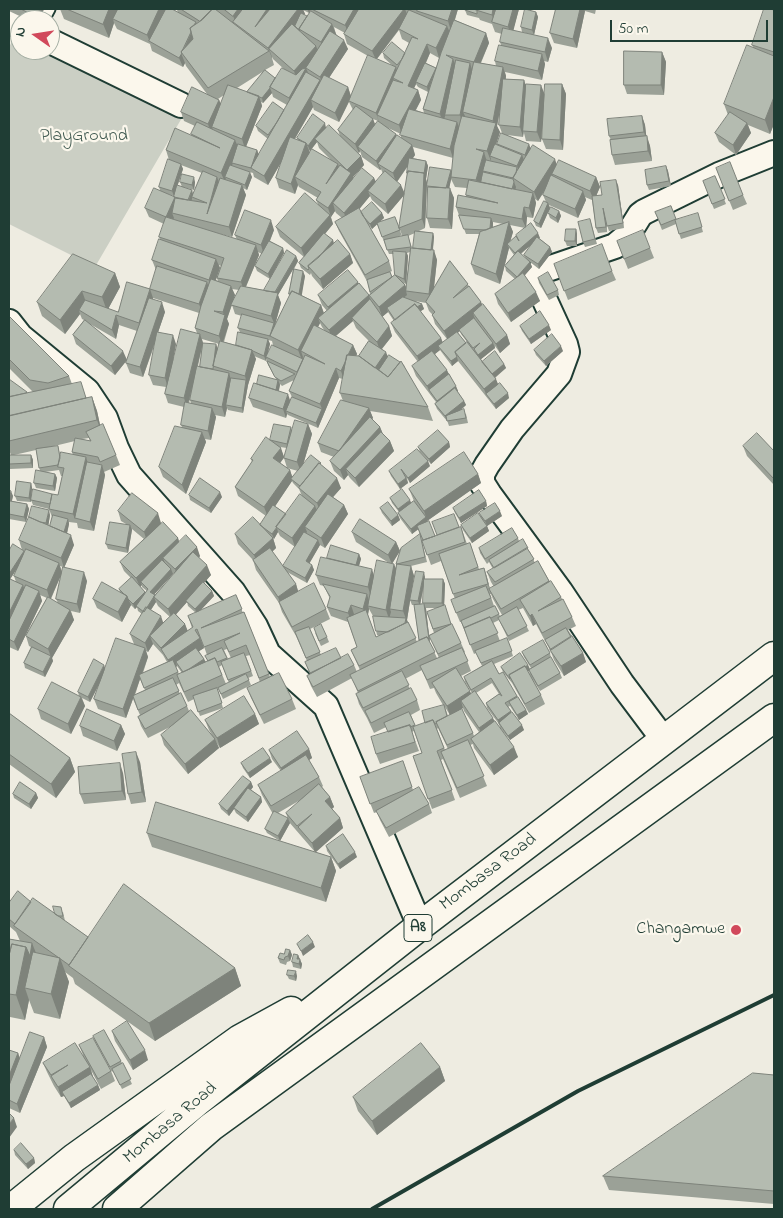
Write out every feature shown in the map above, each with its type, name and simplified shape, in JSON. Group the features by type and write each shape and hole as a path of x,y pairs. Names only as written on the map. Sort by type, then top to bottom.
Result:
{"highway":[{"name":"Mombasa Road","path":"68,1209 198,1100 361,972 774,656"},
{"name":"Mombasa Road","path":"118,1209 211,1127 774,718"},
{"path":"11,1209 74,1158 240,1039 361,972"}],"street":[{"path":"60,47 181,105"},
{"path":"664,740 622,684 560,591 489,494 482,483 482,474 512,429 559,374 564,363 567,352 565,344 536,281 536,276 539,272 616,246 627,236 640,214 719,175 774,152"},
{"path":"9,322 20,336 87,390 104,418 129,475 233,592 255,626 268,654 326,706 420,926"}],"green space":[{"name":"PlayGround","path":"10,45 10,60 60,60 60,54 190,104 95,267 9,224"}],"building":[{"path":"67,9 109,9 103,24"},
{"path":"118,9 159,9 147,35 113,19"},
{"path":"166,9 172,9 196,22 190,28 191,32 179,58 149,41"},
{"path":"181,9 212,9 200,21"},
{"path":"213,9 269,51 208,88 181,52 193,39 190,28"},
{"path":"224,9 238,9 233,16"},
{"path":"243,9 267,9 255,27 270,9 298,9 268,48 233,22"},
{"path":"312,9 354,9 345,25"},
{"path":"359,9 404,9 372,51 344,34"},
{"path":"418,9 452,9 448,21 417,11"},
{"path":"477,9 477,14 465,10"},
{"path":"493,9 492,15 476,10"},
{"path":"496,9 513,9 508,27 492,22"},
{"path":"525,9 536,12 532,30 521,27"},
{"path":"556,9 580,9 573,39 550,33"},
{"path":"764,9 774,10 774,52 752,45"},
{"path":"409,10 447,26 436,48 427,44 408,86 418,90 399,125 377,115 393,80 403,83 393,78 412,37 418,39 399,29"},
{"path":"311,11 332,24 321,42 299,29"},
{"path":"301,13 307,16 299,29 300,31 295,26"},
{"path":"454,20 486,33 474,62 446,55 453,59 440,114 423,109"},
{"path":"292,24 316,46 294,71 269,49"},
{"path":"503,28 548,38 545,52 500,42"},
{"path":"330,31 344,40 320,77 306,68"},
{"path":"392,42 405,53 397,65 383,53"},
{"path":"499,45 542,54 538,71 495,61"},
{"path":"747,45 774,56 774,97 765,120 724,104"},
{"path":"624,51 662,52 661,85 624,85"},
{"path":"368,55 396,67 376,113 349,101"},
{"path":"456,60 470,63 460,115 445,115"},
{"path":"474,62 503,67 493,121 463,112"},
{"path":"425,63 436,68 427,87 416,82"},
{"path":"282,68 296,75 306,68 289,98 270,87"},
{"path":"265,70 275,78 262,98 247,92"},
{"path":"306,72 320,80 264,176 251,168"},
{"path":"324,75 348,87 335,113 311,100"},
{"path":"503,79 524,80 520,127 499,125"},
{"path":"526,84 541,85 537,132 523,131"},
{"path":"545,84 562,84 560,140 542,139"},
{"path":"228,85 259,96 242,139 212,127"},
{"path":"192,87 219,100 208,124 181,112"},
{"path":"273,102 284,110 268,135 256,126"},
{"path":"356,106 373,119 355,144 338,130"},
{"path":"409,109 457,122 450,149 400,135"},
{"path":"730,112 747,123 733,145 715,133"},
{"path":"313,114 325,123 308,146 297,138"},
{"path":"462,116 496,123 487,151 476,149 484,152 476,180 451,177 454,146"},
{"path":"642,116 644,132 609,136 607,119"},
{"path":"378,121 396,134 376,161 358,147"},
{"path":"197,122 235,140 221,173 166,150 175,128 220,148 191,134"},
{"path":"329,125 361,156 347,170 315,139"},
{"path":"501,133 529,144 525,155 497,144"},
{"path":"397,135 412,145 393,173 378,164"},
{"path":"647,136 648,151 612,155 610,140"},
{"path":"290,137 306,143 291,184 276,178"},
{"path":"238,144 257,150 251,168 232,163"},
{"path":"495,144 522,155 517,166 490,156"},
{"path":"533,145 555,159 534,192 513,178"},
{"path":"312,149 338,164 326,184 340,165 351,173 328,208 316,200 321,192 295,177"},
{"path":"409,158 426,161 424,174 408,171 407,173"},
{"path":"168,159 181,164 172,191 159,187"},
{"path":"486,160 517,167 516,173 513,178 483,171"},
{"path":"559,160 596,177 590,191 552,174"},
{"path":"730,162 743,195 729,201 716,168"},
{"path":"230,165 250,172 245,185 225,177"},
{"path":"666,166 669,181 647,185 645,170"},
{"path":"430,167 451,170 446,188 427,186"},
{"path":"362,168 374,178 344,213 333,203"},
{"path":"203,171 217,177 207,214 220,178 242,185 229,227 172,213 175,198 207,203 192,197"},
{"path":"385,171 401,185 385,204 368,191"},
{"path":"408,171 424,173 422,219 399,228"},
{"path":"483,172 513,179 512,189 481,182"},
{"path":"182,174 194,177 192,185 180,182"},
{"path":"551,175 583,191 575,209 543,195"},
{"path":"715,176 725,199 712,204 703,181"},
{"path":"469,180 533,193 529,208 524,207 522,219 456,207 458,195 498,203 466,195"},
{"path":"616,180 623,223 607,226 603,208 606,227 596,228 592,196 602,195 600,182"},
{"path":"177,185 192,190 188,200 174,197"},
{"path":"428,187 450,188 448,219 427,218"},
{"path":"154,188 175,197 166,217 145,208"},
{"path":"305,193 330,215 301,248 276,227"},
{"path":"544,201 548,203 539,224 534,221"},
{"path":"372,202 382,213 370,224 361,212"},
{"path":"671,206 676,219 661,225 655,212"},
{"path":"551,207 559,211 556,218 548,213"},
{"path":"359,208 389,261 365,275 335,222"},
{"path":"245,210 271,220 261,245 235,235"},
{"path":"698,213 702,227 679,234 675,220"},
{"path":"459,215 491,218 490,228 486,230 464,229"},
{"path":"166,217 256,245 241,282 217,278 224,258 159,237"},
{"path":"395,217 400,230 382,237 377,223"},
{"path":"590,219 595,239 583,242 578,222"},
{"path":"509,222 496,274 471,264 480,232"},
{"path":"531,223 538,233 515,253 507,244 516,236 519,241 516,235"},
{"path":"566,229 576,229 575,241 565,241"},
{"path":"643,230 650,248 624,259 617,241"},
{"path":"415,231 433,233 431,250 413,248"},
{"path":"324,233 333,240 319,257 308,266 308,270 299,263"},
{"path":"408,235 411,247 387,250 384,240"},
{"path":"537,237 550,247 538,264 524,255"},
{"path":"159,239 216,259 209,280 152,260"},
{"path":"338,240 350,254 320,279 308,266"},
{"path":"269,241 283,248 268,274 255,266"},
{"path":"602,244 612,271 564,291 554,264"},
{"path":"411,248 434,250 429,294 406,291"},
{"path":"287,250 296,256 275,292 264,290"},
{"path":"393,251 406,252 404,279 395,275"},
{"path":"518,251 530,262 517,277 505,266"},
{"path":"73,254 115,273 102,297 82,291 60,320 37,302"},
{"path":"450,261 468,284 453,298 469,286 481,302 444,331 432,315 435,312 426,302"},
{"path":"157,266 207,282 199,304 150,289"},
{"path":"294,269 303,271 299,294 292,291 289,294"},
{"path":"348,270 358,282 328,307 318,295"},
{"path":"390,272 392,277 370,292 367,280"},
{"path":"548,272 558,290 547,295 538,278"},
{"path":"523,273 536,292 508,313 495,294"},
{"path":"395,275 405,285 379,307 369,295"},
{"path":"211,279 231,286 223,312 214,311 225,315 219,336 195,328"},
{"path":"127,282 150,289 139,323 116,315 112,330 79,310 85,300 118,312"},
{"path":"359,283 369,295 329,330 318,318"},
{"path":"241,286 278,293 271,316 231,305"},
{"path":"292,291 321,305 298,350 270,336"},
{"path":"403,297 422,304 417,307 415,304 395,320 387,308"},
{"path":"149,298 162,302 140,367 126,363"},
{"path":"370,299 389,326 377,342 352,318"},
{"path":"415,304 441,338 417,356 391,323"},
{"path":"483,304 507,335 496,344 473,313"},
{"path":"540,311 549,325 529,339 520,326"},
{"path":"242,314 274,323 270,336 238,328"},
{"path":"9,316 69,376 48,383 30,380 9,359"},
{"path":"474,318 493,343 478,355 474,349 480,343 473,348 459,330"},
{"path":"85,320 123,351 111,366 73,335"},
{"path":"314,325 353,345 341,371 336,368 320,404 289,391 305,355 325,364 301,351"},
{"path":"181,329 200,334 184,398 165,394"},
{"path":"157,332 173,335 165,378 149,375"},
{"path":"238,332 268,339 264,356 236,345"},
{"path":"457,332 466,343 455,352 457,357 451,361 438,346"},
{"path":"552,334 561,346 544,361 534,350"},
{"path":"220,341 252,350 245,376 213,366"},
{"path":"369,341 386,352 375,368 359,356"},
{"path":"467,342 496,379 484,389 455,352"},
{"path":"203,343 216,344 213,369 200,367"},
{"path":"272,345 303,359 297,372 266,357"},
{"path":"432,351 447,370 427,386 412,366"},
{"path":"495,351 504,364 492,374 482,362"},
{"path":"347,355 359,356 388,377 401,361 428,407 340,393"},
{"path":"389,355 400,362 388,377 379,370"},
{"path":"267,361 295,374 281,381 275,377"},
{"path":"197,366 229,373 222,407 190,400"},
{"path":"449,374 456,386 437,401 429,390"},
{"path":"259,375 278,380 276,390 257,384"},
{"path":"231,378 246,380 242,408 226,405"},
{"path":"9,379 27,392 9,397"},
{"path":"81,382 86,398 9,416 9,397"},
{"path":"254,383 288,394 283,409 249,398"},
{"path":"500,383 508,393 494,404 486,394"},
{"path":"455,388 464,401 445,416 435,404"},
{"path":"92,397 97,420 9,441 9,416"},
{"path":"292,397 322,409 316,423 286,411"},
{"path":"341,400 369,408 339,451 318,443"},
{"path":"185,402 212,408 208,431 181,425"},
{"path":"464,409 466,418 447,421 446,416"},
{"path":"370,417 380,427 340,470 330,461"},
{"path":"295,420 308,424 297,462 284,458"},
{"path":"103,424 116,455 100,462 98,457 72,452 75,438 91,441 86,432"},
{"path":"274,424 291,427 287,444 270,440"},
{"path":"175,426 202,432 182,485 159,467"},
{"path":"438,430 449,442 429,459 418,447"},
{"path":"381,432 390,441 355,478 346,469"},
{"path":"757,433 774,451 774,479 743,446"},
{"path":"266,437 281,448 273,458 290,470 264,507 235,487"},
{"path":"58,446 60,458 58,465 39,468 36,449"},
{"path":"417,449 428,461 408,478 401,469 406,478 398,484 389,471"},
{"path":"61,452 86,457 73,514 49,509 52,494 58,495 64,468 58,467"},
{"path":"464,452 478,474 424,511 409,489"},
{"path":"9,455 31,455 31,463 9,464"},
{"path":"311,455 321,463 300,486 291,479"},
{"path":"87,462 102,465 90,522 75,518"},
{"path":"319,463 337,478 317,503 299,488"},
{"path":"36,470 55,474 53,486 34,483"},
{"path":"200,478 220,492 209,508 189,495"},
{"path":"17,481 31,483 29,498 15,496"},
{"path":"33,489 52,494 50,504 31,500"},
{"path":"402,489 410,500 398,509 390,498"},
{"path":"479,490 486,501 459,518 453,508"},
{"path":"132,493 158,513 144,532 118,511"},
{"path":"300,494 315,506 292,538 276,527"},
{"path":"328,494 344,505 321,538 305,527"},
{"path":"10,501 27,504 24,517 9,514"},
{"path":"414,501 426,517 411,529 398,513"},
{"path":"388,502 398,515 391,521 380,508"},
{"path":"495,503 500,511 485,521 479,513"},
{"path":"273,505 286,514 272,534 260,525"},
{"path":"32,506 49,510 46,523 29,517"},
{"path":"478,513 487,526 470,538 461,525"},
{"path":"454,514 459,527 437,535 432,522"},
{"path":"53,515 68,519 64,532 50,526"},
{"path":"29,517 71,535 61,558 19,540"},
{"path":"253,517 273,538 254,555 235,534"},
{"path":"360,519 396,542 388,555 352,532"},
{"path":"429,521 435,536 423,540 417,526"},
{"path":"110,522 130,525 126,548 106,544"},
{"path":"163,522 178,538 136,578 120,562"},
{"path":"461,527 465,542 427,555 422,541"},
{"path":"512,528 518,538 485,559 479,548"},
{"path":"304,532 318,540 306,561 312,565 305,578 283,566"},
{"path":"420,534 425,557 396,564 401,548"},
{"path":"186,535 197,547 175,569 163,558"},
{"path":"523,539 528,548 494,568 489,560"},
{"path":"470,543 478,567 459,575 484,568 488,584 453,594 439,554"},
{"path":"13,544 24,551 9,574 9,551"},
{"path":"331,545 359,554 356,565 327,558"},
{"path":"270,548 296,584 278,597 253,560"},
{"path":"527,548 534,559 495,582 487,572"},
{"path":"26,549 59,563 47,590 14,576"},
{"path":"193,552 207,565 168,609 154,597"},
{"path":"321,557 372,569 368,587 316,575"},
{"path":"162,560 171,569 150,592 155,595 144,612 136,606 148,589 141,582"},
{"path":"377,560 394,564 386,610 368,606"},
{"path":"538,561 549,581 501,609 489,589"},
{"path":"397,564 411,566 403,611 390,609"},
{"path":"63,567 84,572 77,604 56,599"},
{"path":"416,571 424,572 418,601 410,600"},
{"path":"132,577 145,592 133,604 119,589"},
{"path":"10,579 23,585 9,613 9,581"},
{"path":"424,579 443,579 442,603 423,603"},
{"path":"551,581 561,597 538,611 563,599 572,617 542,633 532,614 530,616 520,600"},
{"path":"102,582 127,596 118,612 93,599"},
{"path":"203,582 212,591 195,609 186,601"},
{"path":"314,583 326,609 292,627 279,602"},
{"path":"323,584 367,594 363,609 351,605 348,613 327,607 330,597"},
{"path":"26,585 39,591 14,642 9,639 9,621"},
{"path":"486,586 491,598 456,613 451,600"},
{"path":"236,595 242,609 201,628 244,612 269,674 259,678 246,645 229,652 224,641 240,633 204,647 197,629 195,630 200,638 168,660 161,649 193,627 188,616"},
{"path":"48,597 70,610 48,649 26,636"},
{"path":"424,604 429,639 427,637 419,640 414,605"},
{"path":"445,605 451,624 433,629 427,612"},
{"path":"495,606 499,614 464,628 461,621"},
{"path":"146,607 161,616 145,643 130,634"},
{"path":"517,607 527,626 508,636 498,618"},
{"path":"366,610 376,637 408,622 416,638 359,666 351,650 357,647 347,618"},
{"path":"174,613 185,624 161,648 150,636"},
{"path":"373,616 406,618 405,623 388,632 376,631"},
{"path":"490,617 498,633 470,645 464,628"},
{"path":"321,624 327,637 319,641 314,628"},
{"path":"452,624 461,643 438,654 429,636"},
{"path":"309,627 320,652 306,658 295,632"},
{"path":"566,628 571,637 551,650 545,640"},
{"path":"572,636 583,653 561,666 550,650"},
{"path":"427,637 435,652 358,691 350,675"},
{"path":"116,638 145,648 123,709 94,699"},
{"path":"507,638 512,651 481,663 475,651"},
{"path":"543,640 550,653 530,665 522,652"},
{"path":"32,647 51,656 43,672 24,663"},
{"path":"196,648 204,659 183,672 176,662"},
{"path":"222,648 227,658 217,662 215,658 208,661 205,656"},
{"path":"336,648 341,658 310,673 305,662"},
{"path":"462,648 468,661 427,680 420,666"},
{"path":"244,653 251,671 228,680 221,662"},
{"path":"520,653 528,665 509,675 510,679 501,667"},
{"path":"348,654 354,665 313,687 307,676"},
{"path":"551,657 560,673 538,686 529,670"},
{"path":"215,658 222,675 184,692 177,675"},
{"path":"94,659 104,665 88,697 78,692"},
{"path":"173,660 178,672 144,688 139,675"},
{"path":"492,661 499,674 503,672 517,696 505,703 511,711 498,720 486,703 499,694 502,696 491,678 471,690 464,677"},
{"path":"525,666 541,695 525,704 509,675"},
{"path":"456,668 470,691 447,706 432,683"},
{"path":"402,671 409,685 363,708 356,694"},
{"path":"279,673 292,699 260,715 247,688"},
{"path":"246,674 249,680 221,694 218,688"},
{"path":"173,678 179,691 138,710 133,696"},
{"path":"52,682 81,697 68,724 38,709"},
{"path":"217,688 222,703 198,712 193,696"},
{"path":"411,688 417,700 371,723 365,711"},
{"path":"475,691 493,718 479,728 461,701"},
{"path":"181,693 187,706 145,729 138,717"},
{"path":"244,696 255,714 217,738 205,720"},
{"path":"518,697 526,710 517,715 509,702"},
{"path":"444,705 447,716 435,724 433,720 425,723 422,711"},
{"path":"87,709 121,725 114,741 80,726"},
{"path":"462,709 473,733 447,745 436,722"},
{"path":"191,710 215,739 185,764 161,735"},
{"path":"409,712 415,725 388,732 384,723"},
{"path":"512,712 522,725 508,736 499,723"},
{"path":"9,713 70,758 51,784 9,754"},
{"path":"433,720 444,748 437,751 452,790 428,799 413,756 422,753 413,727"},
{"path":"495,721 514,747 490,765 471,739"},
{"path":"410,725 415,742 376,754 371,737"},
{"path":"297,731 309,749 281,768 269,750"},
{"path":"468,740 484,776 457,788 441,752"},
{"path":"263,748 270,758 248,773 241,763"},
{"path":"136,752 142,792 128,794 122,754"},
{"path":"306,755 319,777 271,806 258,785"},
{"path":"403,761 412,787 370,804 360,777"},
{"path":"120,763 122,791 80,794 78,767"},
{"path":"243,776 251,782 227,811 219,804"},
{"path":"20,782 36,793 29,804 13,794"},
{"path":"319,784 330,797 325,801 340,818 312,843 298,827 312,814 297,826 286,813"},
{"path":"419,787 429,804 386,828 376,811"},
{"path":"248,788 261,797 246,817 234,808"},
{"path":"156,802 331,857 321,888 147,833"},
{"path":"274,811 288,818 278,836 265,829"},
{"path":"343,834 355,852 338,864 326,846"},
{"path":"124,884 235,968 149,1023 69,966"},
{"path":"18,891 31,902 15,924 9,919 9,903"},
{"path":"33,898 88,937 69,965 14,926"},
{"path":"53,906 61,907 63,916 55,914"},
{"path":"308,935 313,942 301,951 297,944"},
{"path":"9,939 32,943 30,956 26,947 12,944 9,955"},
{"path":"12,944 26,947 16,995 9,994 9,956"},
{"path":"286,949 290,950 288,956 284,960 278,958 280,953 284,954"},
{"path":"33,952 60,958 51,994 25,988"},
{"path":"294,954 298,955 297,959 300,959 299,964 292,962"},
{"path":"288,970 296,971 294,976 287,975"},
{"path":"127,1021 145,1050 130,1060 112,1031"},
{"path":"104,1030 121,1061 110,1067 93,1036"},
{"path":"30,1032 44,1037 17,1104 9,1100 9,1086"},
{"path":"93,1038 111,1071 98,1079 79,1045"},
{"path":"75,1043 90,1067 58,1087 51,1076 68,1065 51,1075 43,1063"},
{"path":"421,1043 440,1067 372,1121 353,1097"},
{"path":"9,1050 18,1053 9,1076"},
{"path":"123,1063 131,1079 120,1085 112,1069"},
{"path":"753,1073 774,1075 774,1191 603,1176"},
{"path":"91,1074 98,1085 69,1103 62,1092"},
{"path":"9,1113 14,1118 9,1124"},
{"path":"21,1143 34,1158 26,1164 14,1150"}],"railway":[{"path":"372,1209 578,1091 774,995"}],"place":[{"name":"Changamwe","path":"736,930"}]}
